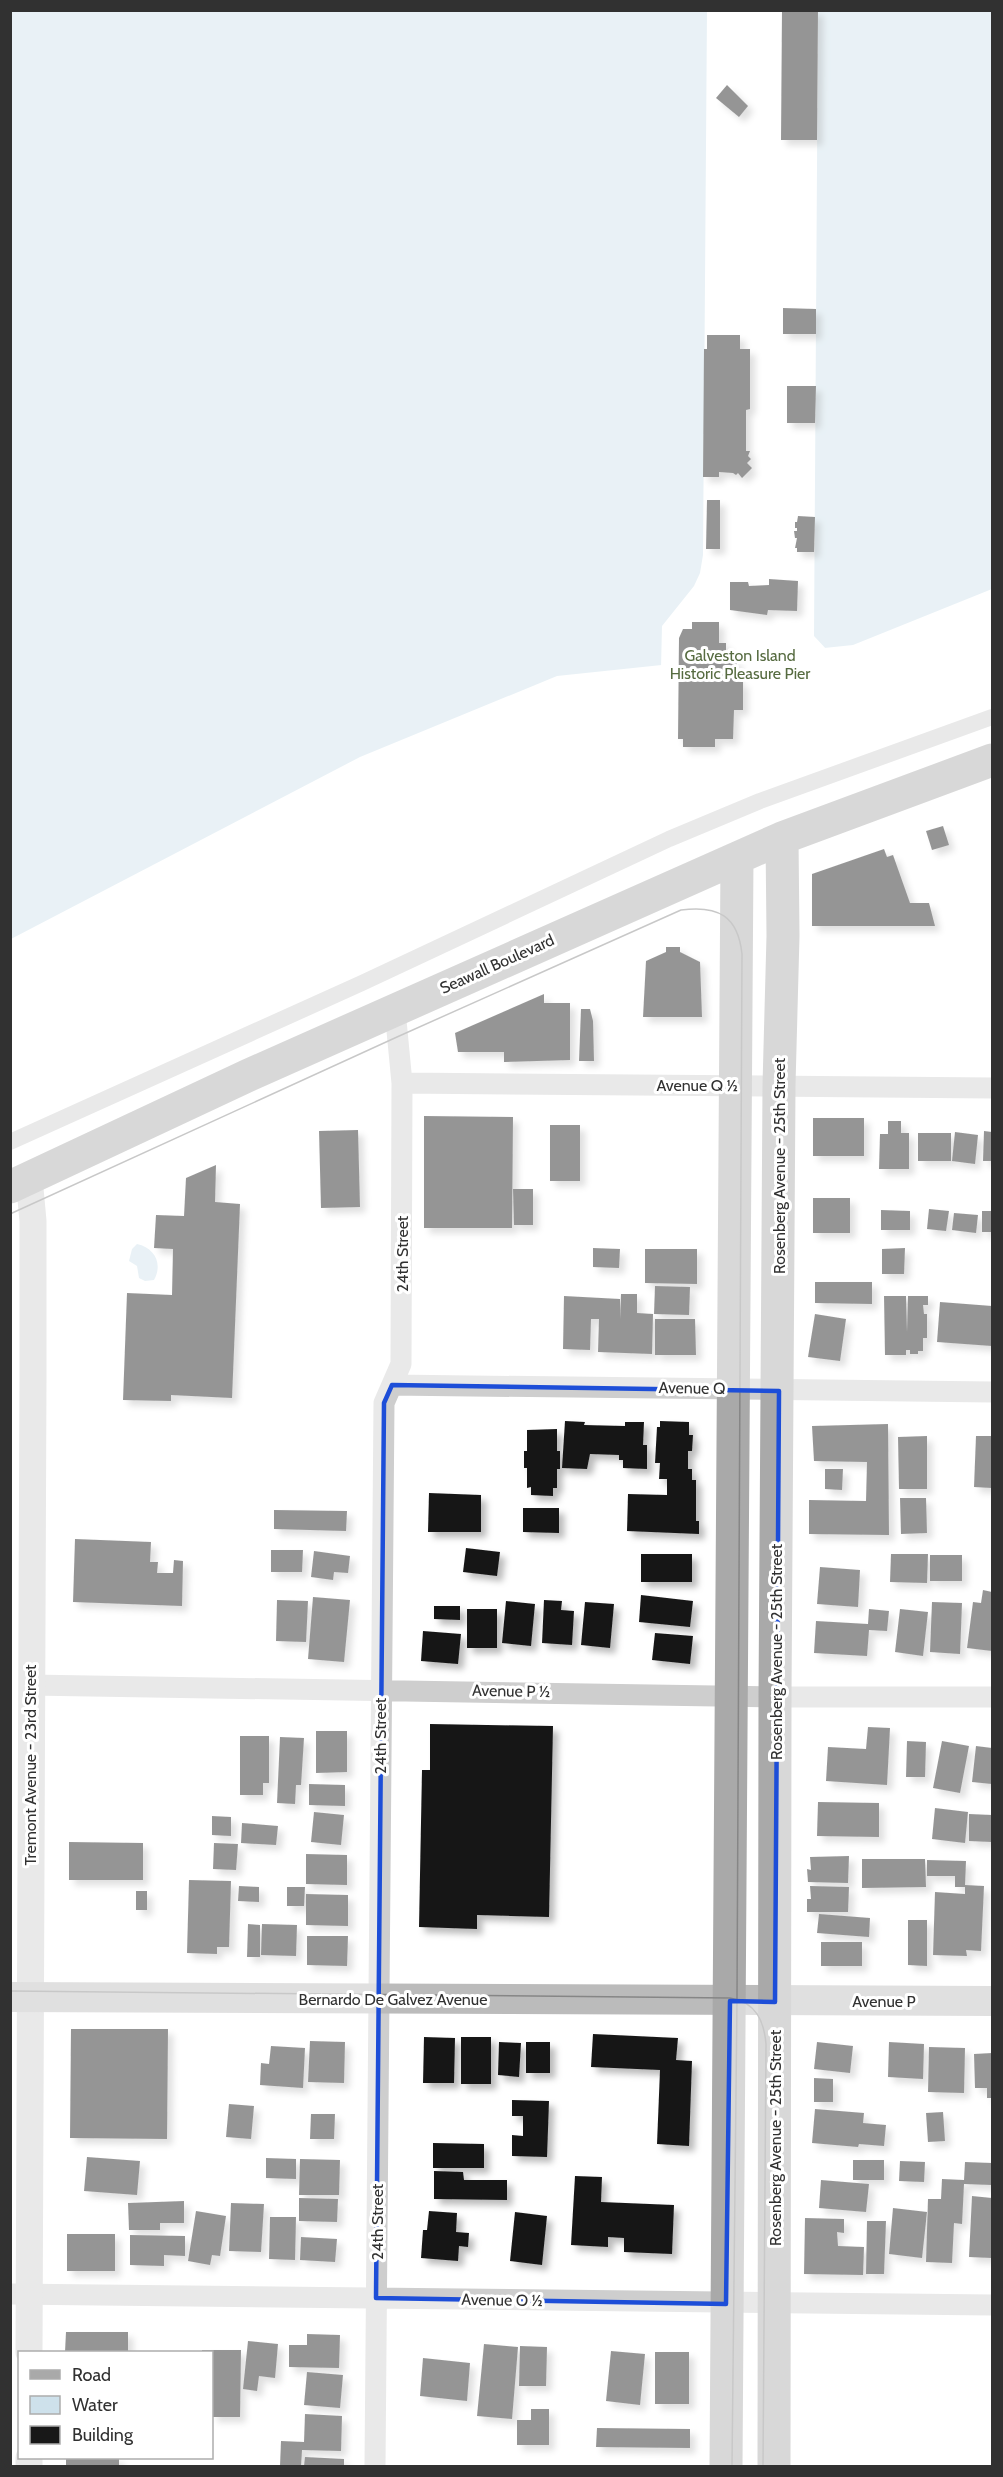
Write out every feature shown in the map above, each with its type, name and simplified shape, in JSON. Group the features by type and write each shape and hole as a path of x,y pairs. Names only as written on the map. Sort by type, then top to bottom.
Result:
{"main road":[{"name":"Seawall Boulevard","path":"20,1182 395,1010 782,838 993,760"},
{"name":"Rosenberg Avenue - 25th Street","path":"774,2466 775,1697 782,838"},
{"path":"726,2466 737,858"},
{"name":"Bernardo De Galvez Avenue","path":"20,1997 775,2002"},
{"name":"Avenue P","path":"775,2002 993,2001"}],"street":[{"path":"10,1142 362,983 680,835 760,801 993,717"},
{"name":"24th Street","path":"375,2466 384,1403 401,1364 402,1083 395,1010"},
{"name":"Avenue Q ½","path":"402,1083 993,1088"},
{"name":"Tremont Avenue - 23rd Street","path":"20,1182 33,1204 30,1685 20,1997 20,2294 29,2351"},
{"name":"Avenue Q","path":"392,1385 993,1392"},
{"name":"Avenue P ½","path":"30,1685 775,1697 993,1698"},
{"name":"Avenue O ½","path":"20,2294 726,2304 993,2305"}],"highlighted area":[{"path":"392,1385 779,1391 775,2002 730,2001 726,2304 376,2298 384,1403"}],"water":[{"path":"11,11 992,11 992,589 853,645 557,676 360,757 11,939"},
{"path":"137,1244 149,1249 156,1258 158,1268 154,1280 145,1281 139,1278 137,1266 129,1261 132,1249"}],"pier":[{"name":"Galveston Island Historic Pleasure Pier","path":"707,11 818,11 814,636 828,651 661,668 662,626 694,586 700,573 703,555"}],"building":[{"path":"782,10 818,10 817,140 781,140"},
{"path":"727,85 748,106 739,117 716,98"},
{"path":"783,308 816,309 816,334 783,334"},
{"path":"707,335 740,335 740,349 750,349 750,409 746,410 746,451 750,451 748,456 751,459 747,463 752,468 742,478 738,473 736,475 719,472 719,477 703,477 704,349 707,349"},
{"path":"787,386 816,386 815,423 787,423"},
{"path":"707,500 720,500 720,549 706,549"},
{"path":"798,516 815,517 814,552 797,552 795,548 797,538 795,538 794,531 797,531 795,522"},
{"path":"769,579 798,581 797,611 768,610 767,615 730,610 730,582 748,582 749,586 769,585"},
{"path":"692,622 719,622 719,643 726,643 726,660 737,660 737,682 743,682 743,710 734,710 733,739 715,739 715,747 683,747 683,739 678,739 679,638 683,629 692,629"},
{"path":"943,826 949,845 932,850 926,831"},
{"path":"884,849 887,857 893,855 910,903 929,903 935,926 812,926 812,874"},
{"path":"666,947 680,947 680,952 700,962 702,1017 643,1017 646,961 666,952"},
{"path":"544,994 544,1003 570,1003 570,1060 504,1062 504,1052 458,1052 455,1033"},
{"path":"581,1009 590,1009 593,1021 594,1061 579,1061"},
{"path":"424,1116 513,1117 512,1228 424,1228"},
{"path":"813,1118 864,1118 864,1156 813,1156"},
{"path":"888,1121 901,1121 901,1133 909,1133 909,1169 879,1169 880,1134 888,1134"},
{"path":"550,1125 580,1125 580,1181 550,1181"},
{"path":"358,1130 360,1207 321,1208 319,1131"},
{"path":"984,1131 992,1132 992,1161 983,1161"},
{"path":"955,1132 978,1135 975,1164 952,1161"},
{"path":"918,1133 951,1133 951,1161 918,1161"},
{"path":"216,1165 215,1202 240,1204 232,1398 171,1395 171,1401 123,1400 127,1293 172,1295 173,1249 154,1248 156,1215 184,1216 186,1178"},
{"path":"513,1189 533,1189 533,1225 514,1225"},
{"path":"813,1198 850,1198 850,1233 813,1233"},
{"path":"929,1209 949,1211 946,1231 927,1229"},
{"path":"881,1210 910,1211 910,1230 881,1230"},
{"path":"982,1211 992,1211 992,1232 982,1232"},
{"path":"954,1213 978,1215 976,1233 952,1230"},
{"path":"593,1248 620,1249 619,1268 593,1267"},
{"path":"905,1248 904,1274 882,1274 882,1249"},
{"path":"645,1249 697,1249 697,1284 645,1283"},
{"path":"815,1282 872,1282 872,1304 815,1303"},
{"path":"655,1286 690,1287 689,1315 654,1314"},
{"path":"621,1294 637,1294 637,1313 653,1314 652,1354 598,1352 599,1319 591,1319 590,1350 563,1349 564,1296 620,1299 620,1319"},
{"path":"884,1296 906,1296 907,1332 908,1296 928,1296 928,1305 923,1305 924,1314 927,1314 927,1338 923,1338 923,1351 910,1354 910,1350 906,1350 906,1355 885,1355"},
{"path":"940,1302 992,1306 992,1346 937,1342"},
{"path":"815,1314 846,1319 840,1361 808,1357"},
{"path":"655,1319 695,1319 696,1355 655,1355"},
{"path":"565,1421 585,1422 584,1425 625,1426 625,1422 644,1422 643,1445 647,1445 647,1469 623,1468 623,1460 619,1460 619,1455 590,1454 587,1469 562,1468"},
{"path":"660,1421 689,1422 689,1435 693,1435 692,1451 688,1451 688,1469 692,1469 692,1480 696,1480 696,1521 699,1521 699,1534 627,1531 628,1494 667,1495 667,1479 659,1479 660,1463 655,1463 657,1427 660,1427"},
{"path":"888,1424 889,1535 809,1534 809,1500 866,1501 867,1462 814,1461 812,1426"},
{"path":"557,1429 560,1469 557,1469 557,1488 553,1488 553,1496 531,1495 531,1487 527,1488 527,1468 524,1468 527,1430"},
{"path":"927,1436 927,1489 899,1489 898,1437"},
{"path":"976,1436 992,1436 992,1488 974,1487"},
{"path":"825,1469 843,1469 842,1490 825,1489"},
{"path":"429,1493 481,1495 481,1532 428,1532"},
{"path":"900,1498 926,1498 927,1533 901,1534"},
{"path":"523,1508 559,1508 559,1533 523,1532"},
{"path":"274,1510 347,1511 346,1531 274,1529"},
{"path":"75,1539 151,1542 150,1562 158,1562 157,1573 173,1573 174,1560 183,1561 182,1606 73,1602"},
{"path":"466,1548 500,1552 497,1576 463,1572"},
{"path":"271,1550 303,1550 302,1572 271,1572"},
{"path":"314,1551 350,1556 348,1573 334,1572 333,1580 311,1577"},
{"path":"641,1554 692,1554 692,1582 641,1582"},
{"path":"891,1554 928,1554 927,1583 890,1582"},
{"path":"930,1555 962,1555 962,1581 930,1581"},
{"path":"820,1567 860,1570 858,1607 817,1604"},
{"path":"983,1590 992,1592 992,1651 967,1648 973,1602 981,1603"},
{"path":"641,1595 693,1601 690,1627 639,1622"},
{"path":"313,1597 350,1600 344,1662 308,1659"},
{"path":"277,1600 308,1601 306,1642 276,1641"},
{"path":"544,1600 562,1601 561,1610 574,1611 572,1645 542,1643"},
{"path":"506,1601 535,1604 531,1646 502,1643"},
{"path":"585,1602 614,1604 610,1648 581,1645"},
{"path":"932,1602 962,1603 960,1654 930,1652"},
{"path":"434,1606 460,1606 460,1620 434,1619"},
{"path":"467,1609 497,1609 497,1648 467,1648"},
{"path":"869,1609 889,1611 887,1631 869,1630 867,1656 814,1653 816,1621 868,1624"},
{"path":"900,1609 928,1612 923,1656 895,1652"},
{"path":"423,1631 461,1634 458,1664 421,1661"},
{"path":"655,1633 693,1636 690,1664 652,1660"},
{"path":"430,1724 553,1726 549,1917 477,1915 477,1929 419,1927 422,1770 430,1770"},
{"path":"868,1727 890,1728 887,1785 826,1781 828,1747 866,1749"},
{"path":"316,1731 347,1731 347,1772 316,1773"},
{"path":"240,1736 269,1736 269,1783 263,1783 263,1795 240,1795"},
{"path":"280,1737 304,1738 301,1785 296,1785 295,1804 277,1803"},
{"path":"907,1741 926,1742 925,1777 906,1777"},
{"path":"942,1741 969,1746 960,1793 933,1788"},
{"path":"976,1746 992,1748 992,1784 972,1782"},
{"path":"309,1784 345,1785 345,1806 309,1805"},
{"path":"818,1802 879,1803 879,1837 817,1836"},
{"path":"935,1808 968,1812 965,1843 932,1839"},
{"path":"314,1812 344,1815 341,1845 311,1842"},
{"path":"969,1814 992,1815 992,1842 969,1841"},
{"path":"212,1816 231,1817 231,1836 212,1835"},
{"path":"242,1823 278,1826 276,1845 241,1843"},
{"path":"69,1842 143,1843 143,1880 69,1880"},
{"path":"214,1843 238,1844 236,1870 213,1869"},
{"path":"306,1854 347,1855 347,1885 306,1884"},
{"path":"849,1856 848,1883 808,1882 807,1869 811,1870 810,1857"},
{"path":"862,1859 925,1859 926,1887 862,1888"},
{"path":"927,1860 966,1861 965,1885 984,1886 981,1951 966,1950 967,1956 933,1955 935,1892 965,1894 965,1887 955,1887 955,1876 927,1876"},
{"path":"189,1880 231,1881 229,1947 217,1947 217,1954 187,1953"},
{"path":"239,1886 259,1887 259,1902 238,1901"},
{"path":"810,1886 849,1887 848,1912 807,1912 807,1899 811,1899"},
{"path":"287,1887 305,1887 304,1906 287,1906"},
{"path":"136,1891 147,1891 147,1910 136,1910"},
{"path":"306,1894 348,1895 348,1926 306,1925"},
{"path":"819,1914 870,1918 869,1937 817,1933"},
{"path":"908,1920 927,1920 927,1966 908,1965"},
{"path":"248,1924 260,1925 260,1957 247,1957"},
{"path":"262,1924 297,1925 296,1956 261,1955"},
{"path":"307,1936 348,1936 347,1966 307,1965"},
{"path":"821,1942 862,1942 862,1966 821,1966"},
{"path":"71,2029 168,2029 167,2139 70,2138"},
{"path":"593,2034 678,2038 676,2060 692,2061 689,2146 657,2144 660,2070 591,2067"},
{"path":"424,2037 455,2038 454,2083 423,2083"},
{"path":"461,2037 491,2037 491,2084 461,2084"},
{"path":"310,2041 345,2042 344,2083 308,2082"},
{"path":"499,2042 521,2043 519,2077 498,2075"},
{"path":"526,2042 550,2042 550,2073 526,2073"},
{"path":"817,2042 853,2046 850,2073 814,2069"},
{"path":"889,2042 924,2044 923,2079 888,2077"},
{"path":"271,2046 305,2048 303,2088 260,2085 261,2063 269,2064"},
{"path":"929,2047 965,2048 964,2093 928,2092"},
{"path":"992,2053 992,2098 987,2098 987,2088 975,2088 974,2054"},
{"path":"814,2078 833,2079 833,2102 814,2102"},
{"path":"512,2100 549,2101 547,2157 512,2156 512,2135 523,2136 523,2116 512,2116"},
{"path":"229,2104 254,2106 251,2139 226,2137"},
{"path":"815,2109 864,2113 863,2123 886,2125 884,2146 859,2144 858,2147 812,2143"},
{"path":"943,2112 945,2141 928,2142 926,2113"},
{"path":"311,2114 335,2114 334,2139 310,2139"},
{"path":"433,2143 484,2144 484,2168 433,2168"},
{"path":"87,2157 140,2161 137,2195 84,2191"},
{"path":"266,2158 296,2159 296,2179 266,2178"},
{"path":"300,2159 340,2160 339,2195 299,2195"},
{"path":"853,2160 884,2160 884,2180 853,2180"},
{"path":"900,2161 925,2162 924,2182 899,2181"},
{"path":"965,2162 992,2163 992,2185 964,2184 962,2224 954,2223 952,2263 926,2262 928,2199 941,2199 942,2179 964,2180"},
{"path":"434,2171 463,2172 464,2180 507,2180 507,2200 434,2199"},
{"path":"575,2176 602,2177 601,2202 674,2205 672,2254 624,2252 624,2238 608,2237 608,2247 571,2245"},
{"path":"821,2180 869,2184 866,2212 819,2208"},
{"path":"972,2196 992,2198 992,2258 969,2257"},
{"path":"299,2198 338,2199 337,2222 299,2221"},
{"path":"184,2201 184,2223 160,2223 160,2230 129,2230 128,2203"},
{"path":"231,2203 264,2204 261,2252 229,2251"},
{"path":"893,2208 927,2212 922,2258 889,2254"},
{"path":"196,2211 226,2216 220,2256 212,2255 210,2265 188,2261"},
{"path":"429,2211 457,2213 456,2232 469,2233 468,2247 459,2246 458,2261 421,2258 423,2230 427,2230"},
{"path":"515,2212 547,2216 542,2265 510,2261"},
{"path":"270,2217 296,2217 295,2260 269,2259"},
{"path":"805,2218 844,2219 844,2233 837,2232 838,2246 864,2247 863,2275 804,2274"},
{"path":"867,2221 886,2221 884,2274 866,2274"},
{"path":"67,2234 115,2234 115,2271 67,2271"},
{"path":"130,2235 185,2236 185,2256 164,2255 164,2266 130,2265"},
{"path":"301,2237 337,2239 335,2262 300,2260"},
{"path":"66,2332 128,2332 128,2351 65,2351"},
{"path":"307,2334 340,2335 339,2368 289,2367 289,2345 307,2345"},
{"path":"248,2341 278,2344 275,2378 259,2376 257,2391 243,2389"},
{"path":"484,2344 518,2347 512,2419 477,2416"},
{"path":"520,2346 547,2347 546,2386 519,2386"},
{"path":"241,2350 240,2417 213,2417 213,2351 202,2351"},
{"path":"611,2351 645,2354 640,2405 606,2401"},
{"path":"655,2352 689,2352 689,2404 655,2404"},
{"path":"423,2358 470,2363 467,2401 420,2396"},
{"path":"307,2372 343,2375 340,2408 304,2405"},
{"path":"531,2409 549,2409 549,2445 517,2445 517,2420 531,2420"},
{"path":"305,2414 342,2416 341,2451 302,2450 301,2466 280,2466 281,2441 304,2442"},
{"path":"597,2428 690,2429 690,2448 596,2447"},
{"path":"305,2457 344,2459 344,2466 304,2466"},
{"path":"66,2459 119,2459 119,2466 66,2466"}],"tram line":[{"path":"10,1214 681,910 706,909 716,912 731,922 736,930 742,954 737,1999 732,2466"},
{"path":"10,1991 730,1998 746,2004 761,2020 766,2044 763,2466"}]}
